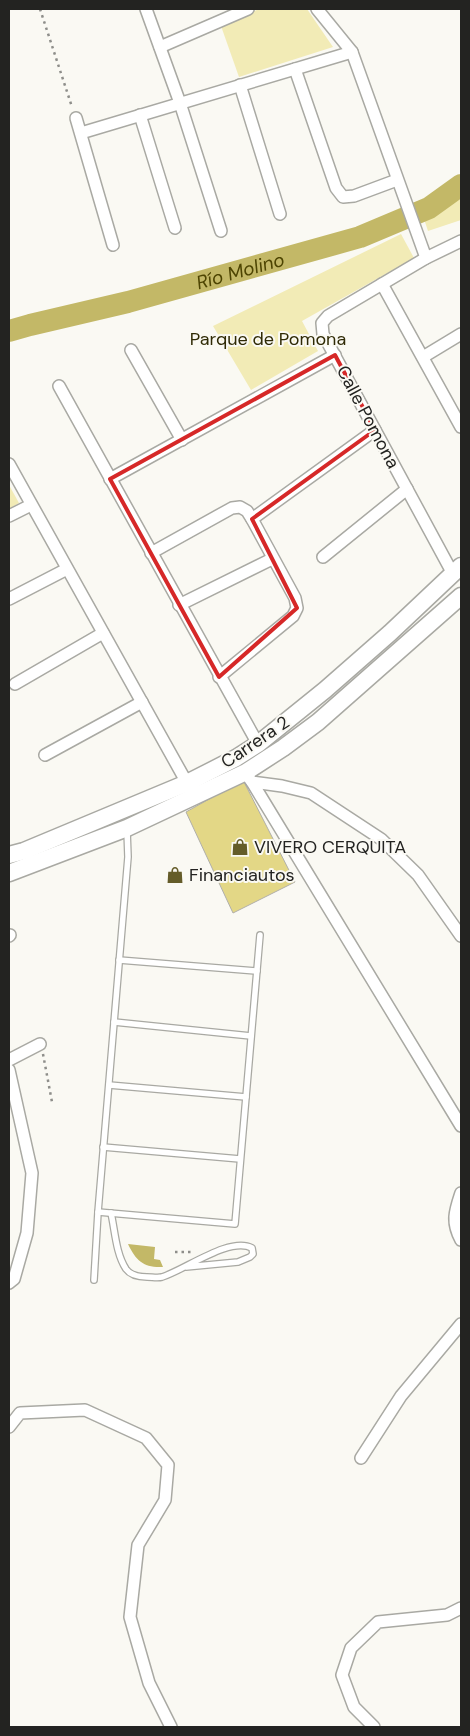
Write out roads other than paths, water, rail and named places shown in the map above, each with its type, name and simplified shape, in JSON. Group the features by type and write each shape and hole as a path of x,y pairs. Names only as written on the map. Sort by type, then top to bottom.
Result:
{"main road":[{"name":"Carrera 2","path":"9,855 24,851 187,783 236,758 258,744 326,690 457,570"},
{"name":"Carrera 2","path":"9,873 127,828 249,777 318,722 461,596"}],"street":[{"path":"146,9 180,104 221,231"},
{"path":"160,47 248,9"},
{"path":"317,9 352,52 426,258"},
{"path":"81,133 352,52"},
{"path":"295,69 336,188 344,197 354,196 397,180"},
{"path":"240,85 280,214"},
{"path":"140,115 176,228"},
{"path":"76,118 113,245"},
{"name":"Calle Pomona","path":"457,570 407,490 374,430 323,334 322,323 328,316 426,258 461,241"},
{"path":"382,284 461,426"},
{"path":"423,356 461,334"},
{"path":"131,350 182,440"},
{"path":"110,479 335,355"},
{"path":"59,386 258,744"},
{"path":"252,519 374,430"},
{"path":"9,464 187,783"},
{"path":"323,557 407,490"},
{"path":"9,516 31,505"},
{"path":"151,553 232,508 240,507 247,511 252,519 272,559 295,598 297,608 293,616 220,677"},
{"path":"180,605 272,559"},
{"path":"9,600 67,569"},
{"path":"15,684 103,633"},
{"path":"45,755 142,702"},
{"path":"249,777 311,793 381,839 418,875 458,929 461,936"},
{"path":"249,777 461,1126"},
{"path":"9,1060 40,1044"},
{"path":"9,1070 32,1173 27,1233 14,1279 9,1282"},
{"path":"461,1193 454,1212 455,1223 461,1240"},
{"path":"361,1458 401,1396 461,1324"},
{"path":"9,1427 20,1413 85,1410 146,1438 168,1465 165,1500 138,1545 130,1617 150,1682 171,1727"},
{"path":"374,1727 354,1707 342,1674 351,1648 378,1622 447,1615 461,1608"}],"lane":[{"path":"94,1280 103,1147 128,857 127,828"},
{"path":"98,1212 235,1224 260,935"},
{"path":"119,960 257,971"},
{"path":"114,1022 251,1036"},
{"path":"109,1085 246,1097"},
{"path":"103,1147 240,1159"},
{"path":"111,1213 118,1246 125,1267 132,1275 139,1277 160,1277 225,1249 245,1246 252,1248 253,1254 244,1261 186,1267"}],"waterway":[{"name":"Río Molino","path":"9,331 128,302 360,237 429,208 461,185"}],"place":[{"name":"VIVERO CERQUITA","path":"240,847"},
{"name":"Financiautos","path":"175,875"}],"park label":[{"name":"Parque de Pomona","path":"268,339"}]}
